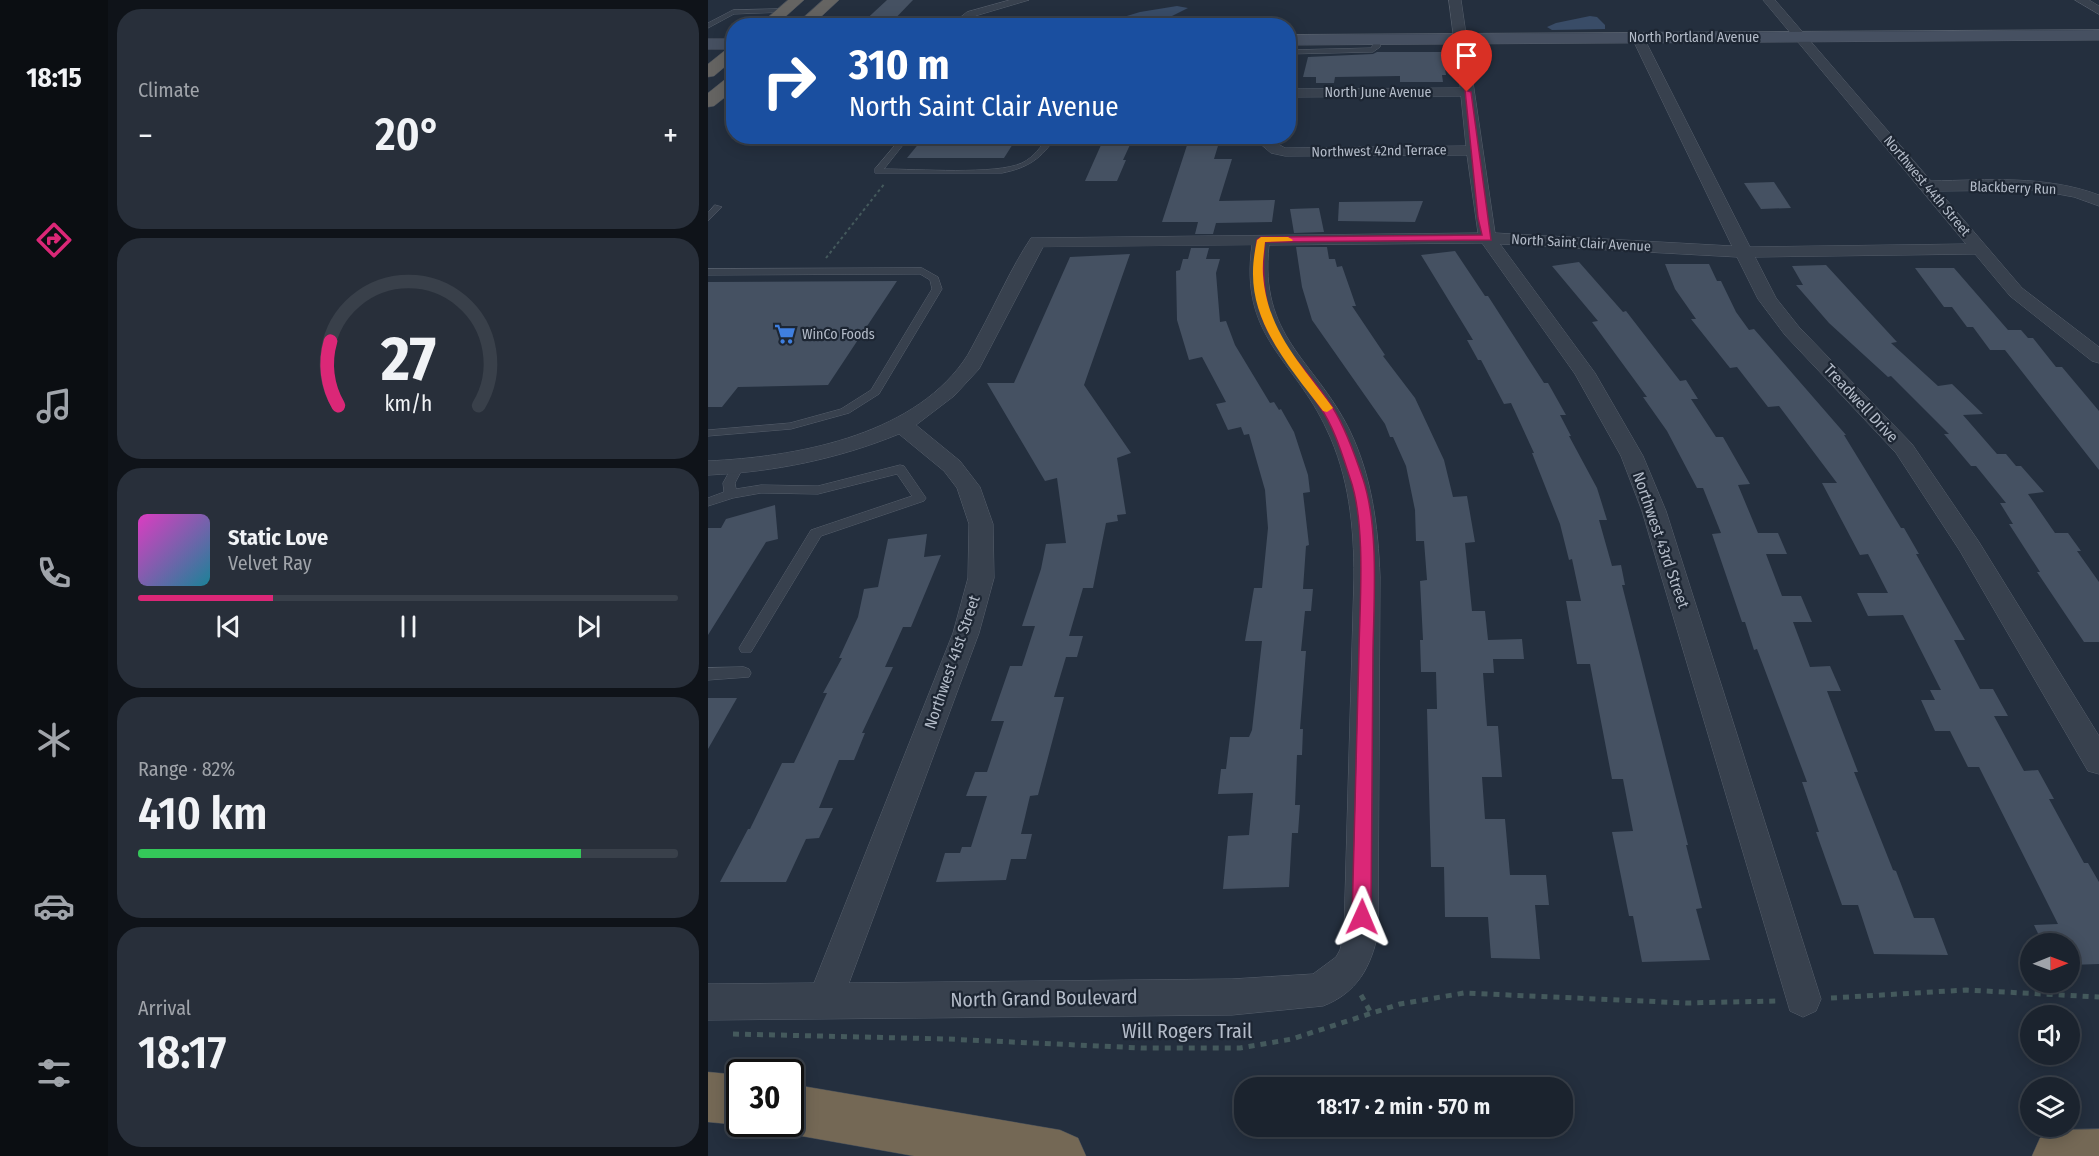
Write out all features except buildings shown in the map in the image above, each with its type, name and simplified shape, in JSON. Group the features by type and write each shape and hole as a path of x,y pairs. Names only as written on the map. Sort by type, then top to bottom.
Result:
{"highway":[{"path":"775,18 797,0"},
{"path":"811,18 832,0"},
{"path":"718,62 708,45 726,39"},
{"path":"708,102 726,87"},
{"path":"708,1096 726,1098"},
{"path":"804,1111 1060,1156"},
{"path":"2058,1156 2099,1155"}],"main road":[{"name":"North Portland Avenue","path":"1296,42 1336,45 1378,39 2099,35"},
{"path":"708,45 726,44"}],"street":[{"path":"965,18 970,14 1021,0"},
{"name":"Northwest 43rd Street","path":"1455,0 1473,150 1487,238 1585,373 1632,456 1654,510 1803,999"},
{"name":"Northwest 44th Street","path":"1769,0 2028,303 2099,357"},
{"path":"2081,0 2099,11"},
{"name":"Treadwell Drive","path":"1638,38 1767,299 1792,331 1904,449 1970,548 2099,762"},
{"name":"North June Avenue","path":"1296,93 1467,92"},
{"name":"Northwest 42nd Terrace","path":"1267,144 1285,152 1473,150"},
{"name":"Blackberry Run","path":"1926,186 2027,185 2064,190 2099,201"},
{"name":"North Saint Clair Avenue","path":"902,425 947,392 972,365 1037,242 1487,238 1744,252 1980,249"},
{"name":"North Grand Boulevard","path":"708,1002 1232,997 1323,989 1348,969 1359,947 1361,933 1367,588 1365,523 1357,481 1336,426 1326,407 1280,345 1268,324 1257,273 1261,240"},
{"path":"708,468 783,462 816,455 902,425"},
{"name":"Northwest 41st Street","path":"825,1000 966,633 981,578 981,524 968,487 947,459 902,425"}],"lane":[{"path":"710,23 733,12 740,4"},
{"path":"733,12 783,11"},
{"path":"1296,51 1336,45"},
{"path":"900,144 878,171 1002,171 1038,158 1048,144"},
{"path":"708,211 718,207 708,218"},
{"path":"708,272 922,271 935,279 937,289 875,392 845,411 791,426 733,433 708,433"},
{"path":"731,494 729,483 738,466"},
{"path":"708,502 731,494 761,489 818,490 900,469 920,498 816,533 746,648"},
{"path":"708,674 744,673"}],"path":[{"path":"821,265 891,176"},
{"path":"1869,996 1966,990 2099,997"},
{"name":"Will Rogers Trail","path":"726,1034 922,1038 1098,1046 1240,1048 1266,1046 1319,1031 1374,1011 1439,994 1477,992 1731,1003"}],"water":[{"path":"1177,6 1188,8 1168,18 1120,18"},
{"path":"1590,16 1597,17 1605,25 1605,29 1552,30 1547,27 1556,23"}],"slow traffic":[{"path":"1288,240 1261,240 1257,273 1263,308 1268,324 1280,345 1327,408"}],"place":[{"name":"WinCo Foods","path":"785,334"}],"route":[{"path":"1362,917 1367,577 1364,511 1357,481 1336,426 1326,407 1280,345 1268,324 1257,273 1261,240 1487,238 1473,150 1467,92"}]}
